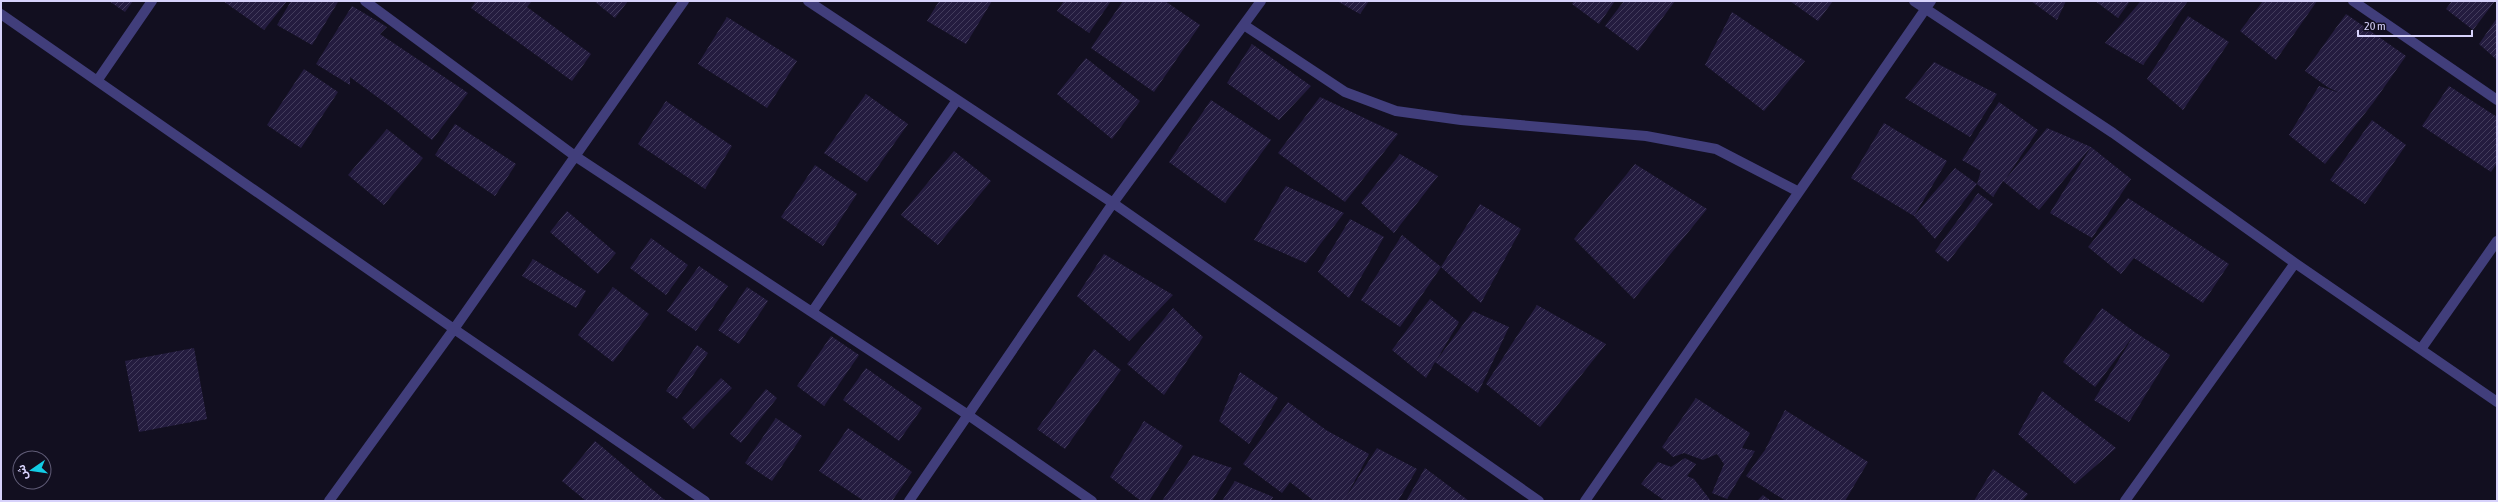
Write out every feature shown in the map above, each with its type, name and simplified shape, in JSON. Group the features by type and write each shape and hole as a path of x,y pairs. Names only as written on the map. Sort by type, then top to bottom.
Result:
{"street":[{"path":"97,81 152,1"},
{"path":"365,1 575,156 968,415 1092,501"},
{"path":"329,501 454,329 684,1"},
{"path":"808,1 1113,203 1539,501"},
{"path":"909,501 1113,203 1261,1"},
{"path":"1914,1 1928,5 2113,133 2295,263 2497,402"},
{"path":"2353,1 2497,100"},
{"path":"1585,501 1928,5"},
{"path":"1,14 454,329 705,501"},
{"path":"1244,25 1345,92 1396,110 1461,120 1646,136 1716,150 1800,192"},
{"path":"812,312 957,100"},
{"path":"2421,350 2497,241"},
{"path":"2125,501 2295,263"}],"building":[{"path":"109,1 133,1 125,12"},
{"path":"223,1 287,1 264,30"},
{"path":"291,1 338,2 312,45 277,25"},
{"path":"476,1 532,1 527,7 591,54 572,81 471,8"},
{"path":"594,1 628,1 615,18"},
{"path":"939,1 992,1 966,44 927,21"},
{"path":"1064,1 1111,1 1089,33 1057,11"},
{"path":"1123,1 1165,1 1200,25 1154,92 1091,48"},
{"path":"1337,1 1369,1 1360,14"},
{"path":"1574,1 1615,1 1599,24 1572,4"},
{"path":"1624,1 1675,1 1638,51 1605,26"},
{"path":"1790,1 1833,1 1818,21"},
{"path":"2031,1 2066,1 2057,20"},
{"path":"2095,1 2130,1 2118,18"},
{"path":"2141,1 2188,1 2143,65 2105,43"},
{"path":"2263,1 2317,1 2276,60 2240,31"},
{"path":"2452,1 2495,1 2473,30 2446,9"},
{"path":"352,6 387,27 380,34 468,93 432,140 395,110 350,77 350,85 316,64"},
{"path":"1732,12 1805,61 1764,111 1705,65"},
{"path":"2346,14 2406,56 2373,103 2325,164 2289,135 2319,86 2340,93 2329,88 2305,71"},
{"path":"2188,16 2229,42 2183,110 2147,79"},
{"path":"727,17 797,61 767,108 698,64"},
{"path":"2497,18 2497,60 2479,44"},
{"path":"1252,44 1311,86 1279,120 1227,83"},
{"path":"1086,58 1140,101 1112,139 1057,94"},
{"path":"1934,62 1997,94 1970,137 1905,98"},
{"path":"304,69 338,92 301,148 267,125"},
{"path":"2449,86 2497,117 2497,163 2491,172 2422,126"},
{"path":"866,94 908,124 867,182 824,153"},
{"path":"1320,97 1398,134 1345,202 1278,153"},
{"path":"1211,100 1271,140 1225,203 1169,162"},
{"path":"666,101 732,146 705,189 638,144"},
{"path":"1999,102 2038,130 2005,180 2047,128 2091,147 2039,210 2003,181 1993,197 1977,184 1981,171 1962,160"},
{"path":"2372,120 2406,145 2365,204 2330,180"},
{"path":"1884,123 1947,161 1914,216 1851,178"},
{"path":"455,124 516,164 495,196 435,155"},
{"path":"387,129 423,158 384,205 348,175"},
{"path":"2091,147 2131,179 2092,238 2050,213"},
{"path":"954,151 991,181 938,245 901,215"},
{"path":"1400,154 1438,176 1394,233 1361,203"},
{"path":"1635,164 1707,209 1634,299 1574,239"},
{"path":"815,165 857,194 823,246 781,217"},
{"path":"1955,168 1977,184 1935,239 1914,216"},
{"path":"1286,186 1344,213 1306,263 1254,240"},
{"path":"1978,193 1993,204 1948,262 1935,251"},
{"path":"2128,198 2229,264 2203,303 2134,258 2121,274 2088,247"},
{"path":"1480,204 1521,229 1481,303 1441,267"},
{"path":"567,211 616,253 598,274 550,232"},
{"path":"1350,219 1384,237 1349,298 1318,272"},
{"path":"1402,235 1441,267 1400,327 1361,300"},
{"path":"651,238 688,265 666,295 630,268"},
{"path":"1104,254 1173,295 1129,341 1077,296"},
{"path":"533,259 586,291 576,308 522,276"},
{"path":"699,266 728,286 696,331 667,311"},
{"path":"613,287 649,314 613,362 578,335"},
{"path":"747,287 768,301 739,344 718,330"},
{"path":"1430,299 1459,322 1436,361 1473,311 1509,327 1478,393 1435,362 1426,378 1392,350"},
{"path":"1537,305 1606,344 1540,427 1486,384"},
{"path":"1173,308 1203,337 1164,395 1127,364"},
{"path":"2102,308 2136,333 2170,355 2129,422 2094,400 2134,335 2095,387 2063,362"},
{"path":"831,336 859,355 824,406 797,386"},
{"path":"697,345 708,353 677,399 666,391"},
{"path":"194,348 207,419 139,432 125,361"},
{"path":"1094,349 1121,370 1065,449 1037,429"},
{"path":"866,368 922,408 899,441 843,400"},
{"path":"1240,372 1278,398 1249,444 1219,421"},
{"path":"721,378 732,388 693,429 682,418"},
{"path":"766,389 777,398 741,443 730,434"},
{"path":"2042,391 2116,448 2075,484 2018,434"},
{"path":"1696,398 1750,433 1742,448 1755,451 1727,499 1712,493 1724,464 1717,454 1703,460 1684,453 1673,457 1662,447"},
{"path":"1288,402 1326,430 1369,454 1346,497 1377,448 1417,469 1398,501 1314,501 1290,482 1282,493 1243,464"},
{"path":"1785,410 1868,462 1845,501 1786,501 1746,476 1765,450"},
{"path":"776,418 802,436 772,481 745,463"},
{"path":"1144,421 1183,446 1149,501 1141,501 1110,477"},
{"path":"848,428 912,472 892,501 864,501 819,471"},
{"path":"595,441 666,501 586,501 562,481"},
{"path":"1193,455 1232,468 1212,501 1162,501"},
{"path":"1685,458 1696,464 1687,476 1694,479 1711,501 1665,501 1641,484 1658,462 1671,467"},
{"path":"1425,468 1469,501 1406,501"},
{"path":"1993,469 2028,494 2022,501 1974,501"},
{"path":"1235,481 1273,497 1271,501 1222,501"},
{"path":"1763,495 1771,501 1757,501"}]}
